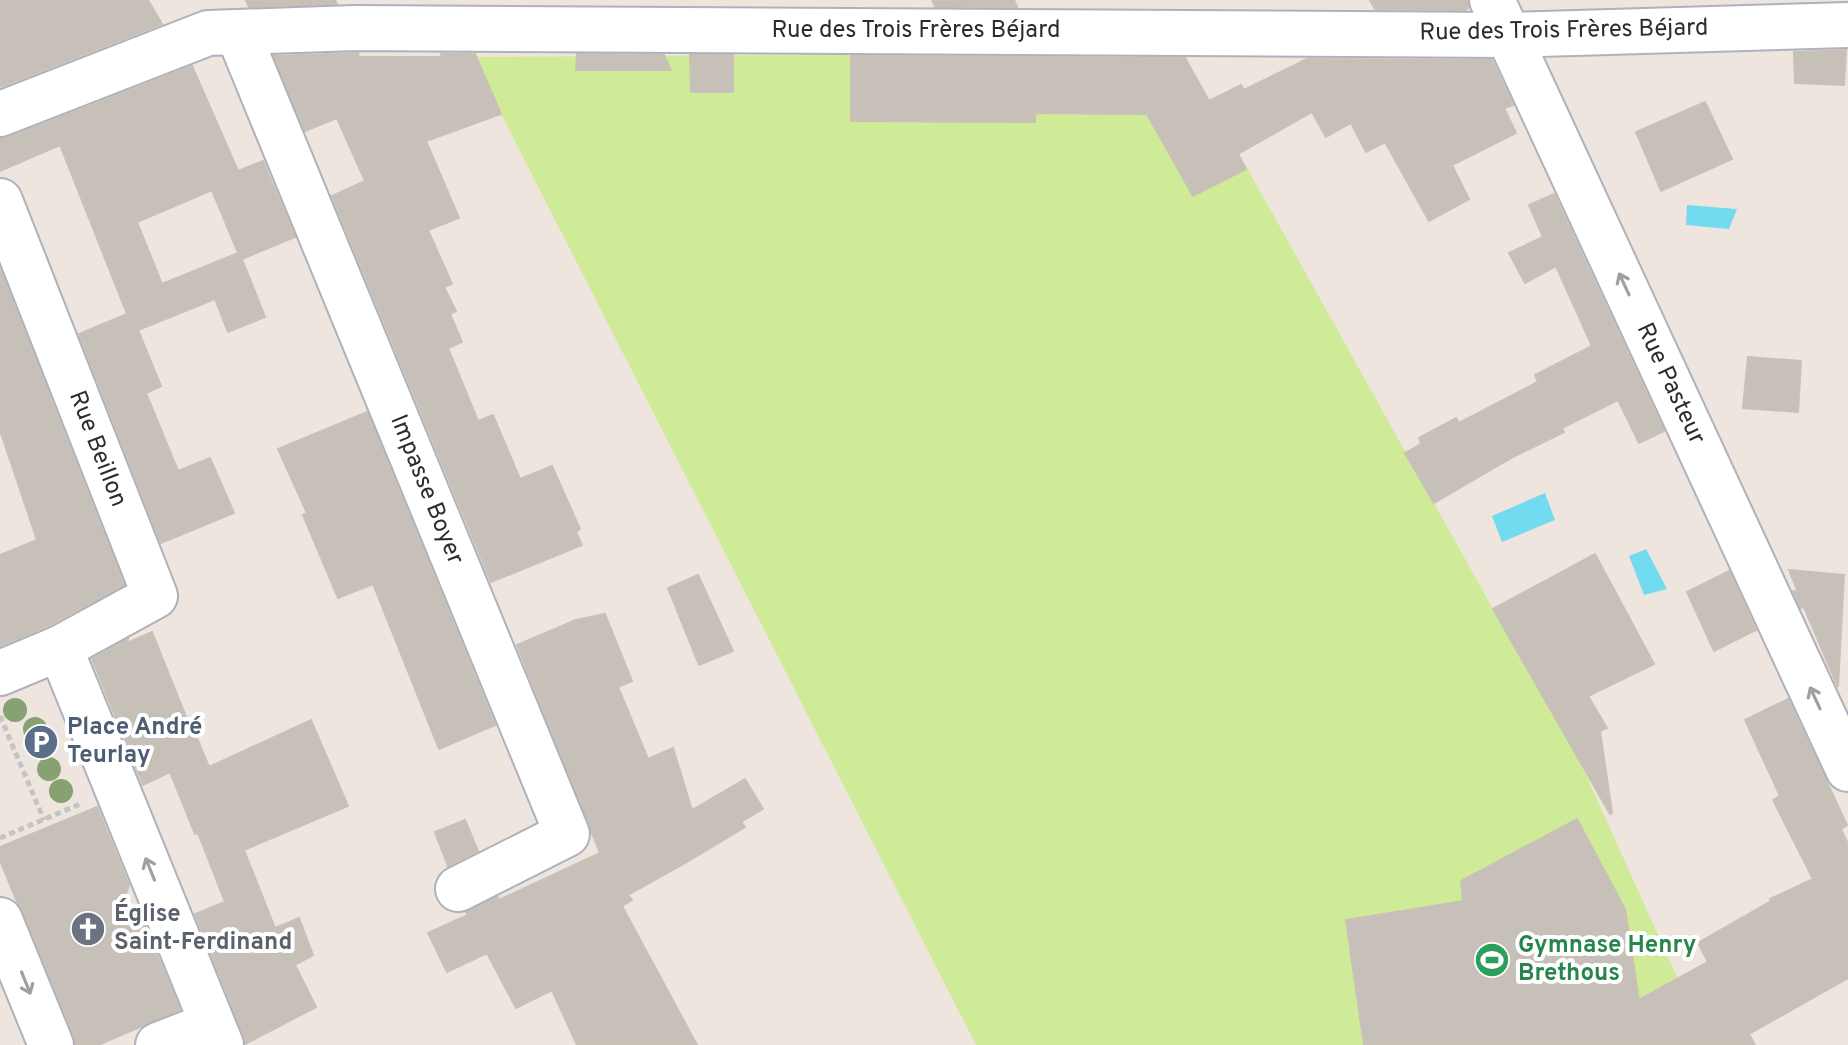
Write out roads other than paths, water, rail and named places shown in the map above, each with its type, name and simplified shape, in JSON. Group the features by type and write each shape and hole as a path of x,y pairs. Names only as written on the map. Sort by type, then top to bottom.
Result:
{"street":[{"name":"Rue des Trois Frères Béjard","path":"0,114 208,33 355,28 1500,17 1848,25"},
{"name":"Rue Pasteur","path":"1500,17 1848,769"},
{"name":"Impasse Boyer","path":"238,33 567,834 458,889"},
{"name":"Rue Beillon","path":"0,201 155,596 60,648"},
{"path":"0,673 60,648 216,1034 158,1045"},
{"path":"0,920 51,1045"}],"water":[{"path":"1687,205 1737,209 1729,229 1686,225"},
{"path":"1545,493 1555,520 1502,542 1492,516"},
{"path":"1646,549 1667,589 1644,595 1629,556"}],"place":[{"name":"Place André Teurlay","path":"41,742"},
{"name":"Église Saint-Ferdinand","path":"88,929"},
{"name":"Gymnase Henry Brethous","path":"1492,960"}]}
